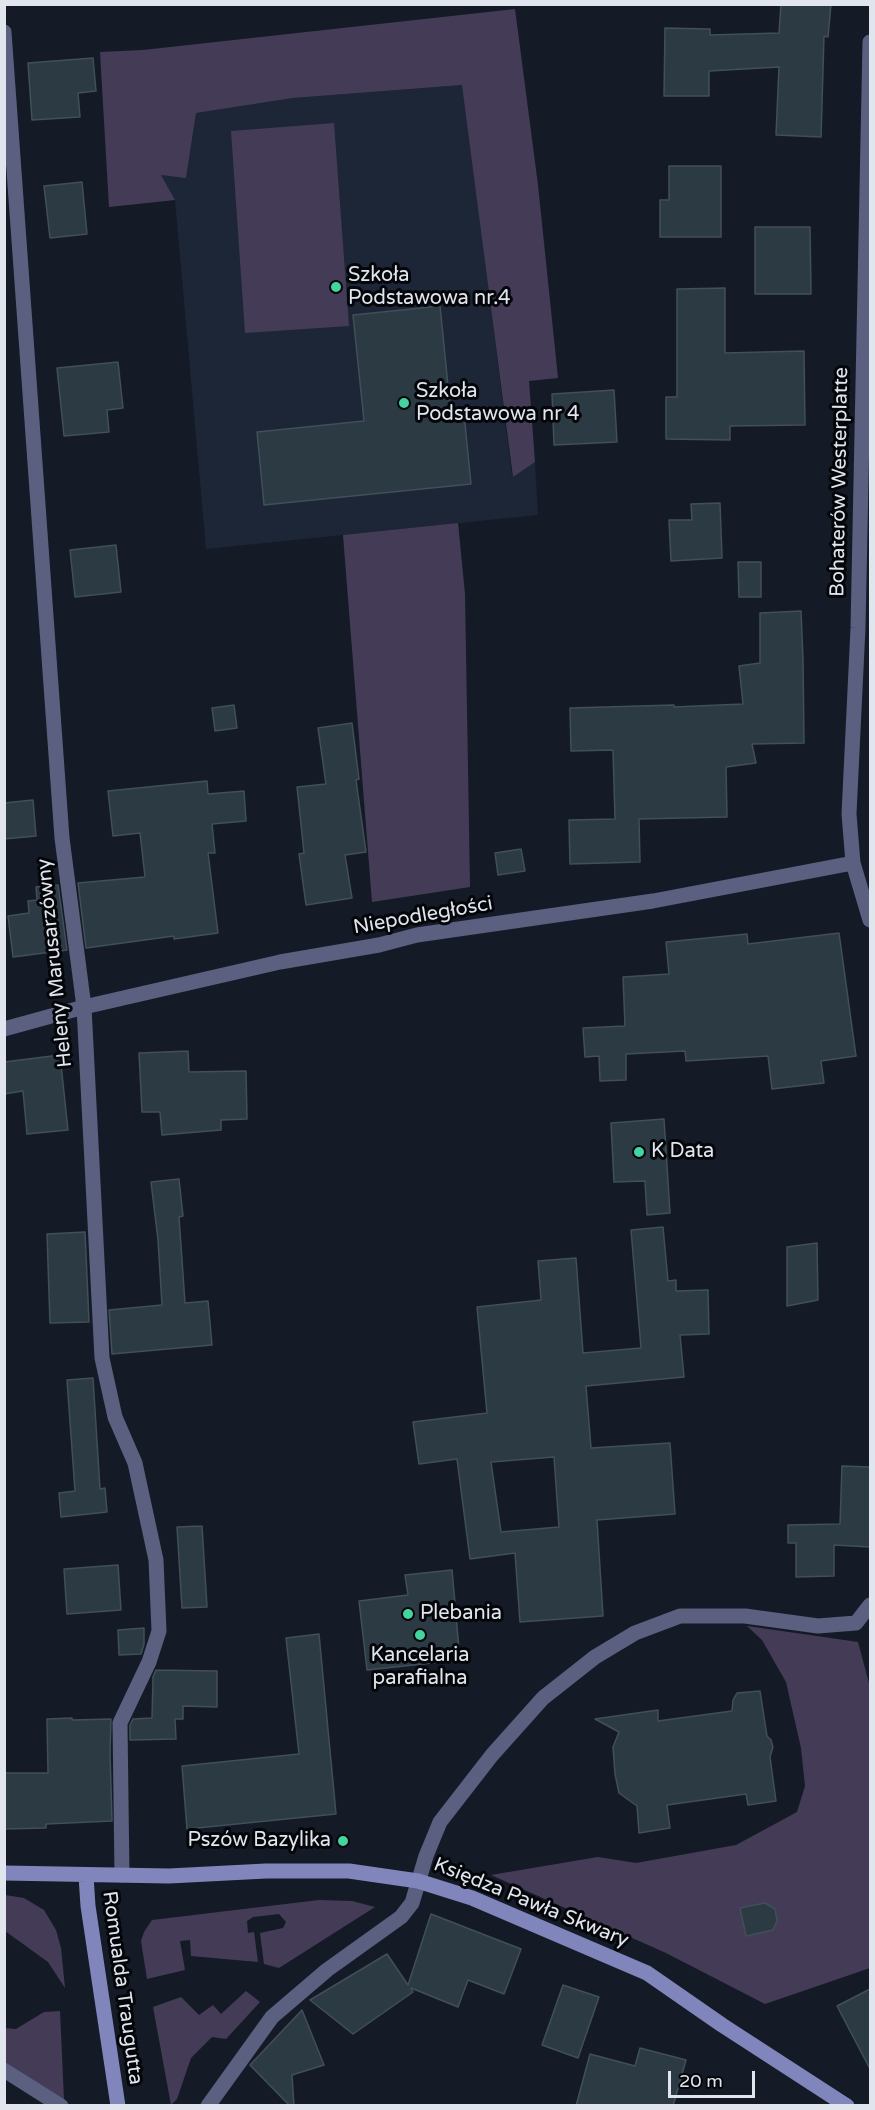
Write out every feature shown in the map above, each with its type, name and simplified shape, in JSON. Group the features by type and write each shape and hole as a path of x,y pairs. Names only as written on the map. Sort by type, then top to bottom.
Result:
{"main road":[{"name":"Księdza Pawła Skwary","path":"4,1873 169,1876 266,1871 349,1871 418,1881 472,1898 647,1973 847,2106"},
{"name":"Romualda Traugutta","path":"86,1876 88,1906 118,2106"}],"street":[{"name":"Heleny Marusarzówny","path":"4,32 62,838 84,1007 102,1358 115,1417 135,1463 156,1560 159,1631 149,1662 120,1723 122,1875"},
{"name":"Bohaterów Westerplatte","path":"870,42 858,628 849,814 853,863 870,920"},
{"name":"Niepodległości","path":"4,1029 84,1007 280,963 380,945 417,935 653,901 853,863"},
{"path":"208,2106 272,2017 327,1970 401,1917 412,1903 426,1856 440,1822 492,1755 543,1698 595,1657 635,1634 680,1616 745,1616 818,1626 856,1623 870,1605"},
{"path":"4,2070 60,2106"}],"shaded area":[{"path":"515,9 538,185 558,378 529,381 535,462 513,477 462,85 293,98 196,113 186,178 161,175 175,200 109,207 100,52 143,50"},
{"name":"Szkoła Podstawowa nr.4","path":"463,85 512,476 535,462 538,515 206,549 175,200 161,175 186,177 196,113 293,98"},
{"path":"334,123 349,326 245,333 231,131"},
{"path":"458,523 465,594 470,887 372,902 343,535"},
{"path":"747,1626 858,1642 870,1687 870,1968 765,2004 666,1953 491,1875 598,1857 636,1863 736,1845 797,1812 805,1786 801,1748 786,1682 762,1640"},
{"path":"5,1895 24,1898 44,1910 56,1930 61,1948 65,1988 48,1962 5,1931"},
{"path":"319,1900 352,1901 375,1907 279,1968 264,1964 260,1933 283,1928 286,1922 279,1914 253,1917 247,1921 248,1933 254,1932 258,1962 191,1956 190,1940 180,1941 185,1970 147,1979 141,1941 152,1920"},
{"path":"246,1991 260,2002 226,2039 212,2037 191,2058 177,2099 171,2105 153,2007 181,1997 199,2015 213,2005 221,2014"},
{"path":"60,2011 64,2100 5,2062 4,2028 16,2029 44,2012"}],"building":[{"path":"781,4 831,4 828,37 824,36 821,137 776,135 779,67 709,71 709,96 664,96 665,28 710,29 710,35 779,33"},
{"path":"93,58 96,91 78,93 80,117 32,120 28,63"},
{"path":"669,166 721,166 721,237 660,237 660,200 669,200"},
{"path":"82,182 87,234 50,238 44,186"},
{"path":"755,227 810,227 811,294 755,294"},
{"path":"725,288 725,353 804,351 805,425 730,426 730,440 666,439 666,397 677,397 677,289"},
{"name":"Szkoła Podstawowa nr 4","path":"440,306 451,415 464,414 471,484 264,505 257,432 364,421 353,315"},
{"path":"118,362 123,408 107,410 109,432 64,436 57,368"},
{"path":"614,390 617,442 554,445 552,394"},
{"path":"720,503 722,558 671,561 669,520 692,520 691,504"},
{"path":"116,545 121,592 75,597 70,550"},
{"path":"738,562 761,562 761,597 739,597"},
{"path":"801,611 804,743 752,744 756,763 726,767 727,817 639,819 640,862 570,864 569,820 615,819 613,750 571,751 570,708 743,704 739,666 760,663 760,613"},
{"path":"234,705 237,728 215,731 212,708"},
{"path":"352,723 359,779 356,780 366,852 345,855 352,898 306,905 299,854 304,853 297,787 326,784 318,728"},
{"path":"207,781 208,794 244,791 246,821 212,824 215,853 208,853 218,933 174,939 174,936 86,948 78,883 145,877 140,833 113,836 108,791"},
{"path":"33,800 36,836 4,839 4,803"},
{"path":"521,849 525,871 498,875 495,853"},
{"path":"58,885 67,950 13,957 8,916 29,913 28,901 37,900 36,887"},
{"path":"839,933 856,1056 821,1061 824,1083 772,1089 768,1056 686,1061 685,1051 626,1054 626,1080 600,1081 599,1056 585,1057 583,1028 625,1026 623,977 669,974 666,942 747,934 748,944"},
{"path":"188,1051 189,1072 246,1071 247,1119 221,1120 221,1130 162,1135 160,1112 142,1112 139,1053"},
{"path":"60,1055 68,1130 27,1134 23,1091 4,1094 4,1062"},
{"name":"K Data","path":"664,1119 670,1213 647,1215 645,1181 614,1182 611,1123"},
{"path":"179,1179 183,1216 179,1217 185,1303 208,1301 212,1345 112,1354 109,1310 162,1305 158,1240 151,1182"},
{"path":"663,1227 668,1281 676,1280 676,1291 708,1290 709,1334 680,1335 684,1377 586,1386 591,1448 670,1443 675,1514 597,1520 603,1616 520,1622 515,1553 470,1559 457,1459 419,1464 413,1422 487,1413 477,1307 541,1300 538,1261 576,1258 583,1353 641,1348 631,1230","holes":["554,1457 559,1527 501,1532 491,1462"]},
{"path":"85,1232 89,1322 50,1323 47,1234"},
{"path":"817,1243 818,1300 787,1306 787,1247"},
{"path":"93,1378 100,1489 105,1488 107,1512 61,1517 59,1493 75,1491 67,1380"},
{"path":"842,1466 870,1467 870,1547 834,1545 834,1576 796,1577 796,1543 788,1543 788,1525 840,1524"},
{"path":"202,1526 207,1607 182,1608 177,1527"},
{"path":"118,1565 121,1610 67,1614 64,1569"},
{"name":"Plebania","path":"452,1570 460,1660 367,1670 359,1601 408,1595 405,1575"},
{"path":"144,1628 144,1644 141,1654 119,1655 118,1630"},
{"path":"319,1634 336,1814 187,1829 182,1766 299,1754 286,1638"},
{"path":"156,1670 217,1671 217,1707 183,1706 183,1719 175,1719 176,1739 130,1740 130,1725 133,1719 152,1718 153,1677"},
{"path":"760,1691 767,1736 773,1747 770,1757 776,1801 748,1805 746,1794 667,1805 670,1828 639,1833 637,1806 619,1793 615,1774 613,1747 619,1732 595,1719 658,1710 658,1721 732,1711 733,1700 737,1693"},
{"path":"72,1718 72,1720 111,1719 112,1821 46,1824 46,1828 4,1829 4,1773 48,1773 47,1719"},
{"path":"765,1903 775,1909 777,1921 773,1930 746,1936 740,1908"},
{"path":"431,1914 521,1949 504,1994 468,1980 458,2007 411,1988 413,1992 353,2034 310,2000 387,1954 408,1985"},
{"path":"563,1985 599,1997 578,2058 542,2045"},
{"path":"870,1989 870,2069 837,2006"},
{"path":"302,2010 324,2065 292,2075 294,2106 290,2106 250,2065"},
{"path":"640,2048 686,2060 673,2106 576,2106 590,2054 635,2066"}],"place":[{"name":"Szkoła Podstawowa nr.4","path":"336,287"},
{"name":"Szkoła Podstawowa nr 4","path":"404,403"},
{"name":"K Data","path":"639,1152"},
{"name":"Plebania","path":"408,1614"},
{"name":"Kancelaria parafialna","path":"420,1635"},
{"name":"Pszów Bazylika","path":"343,1841"}]}
